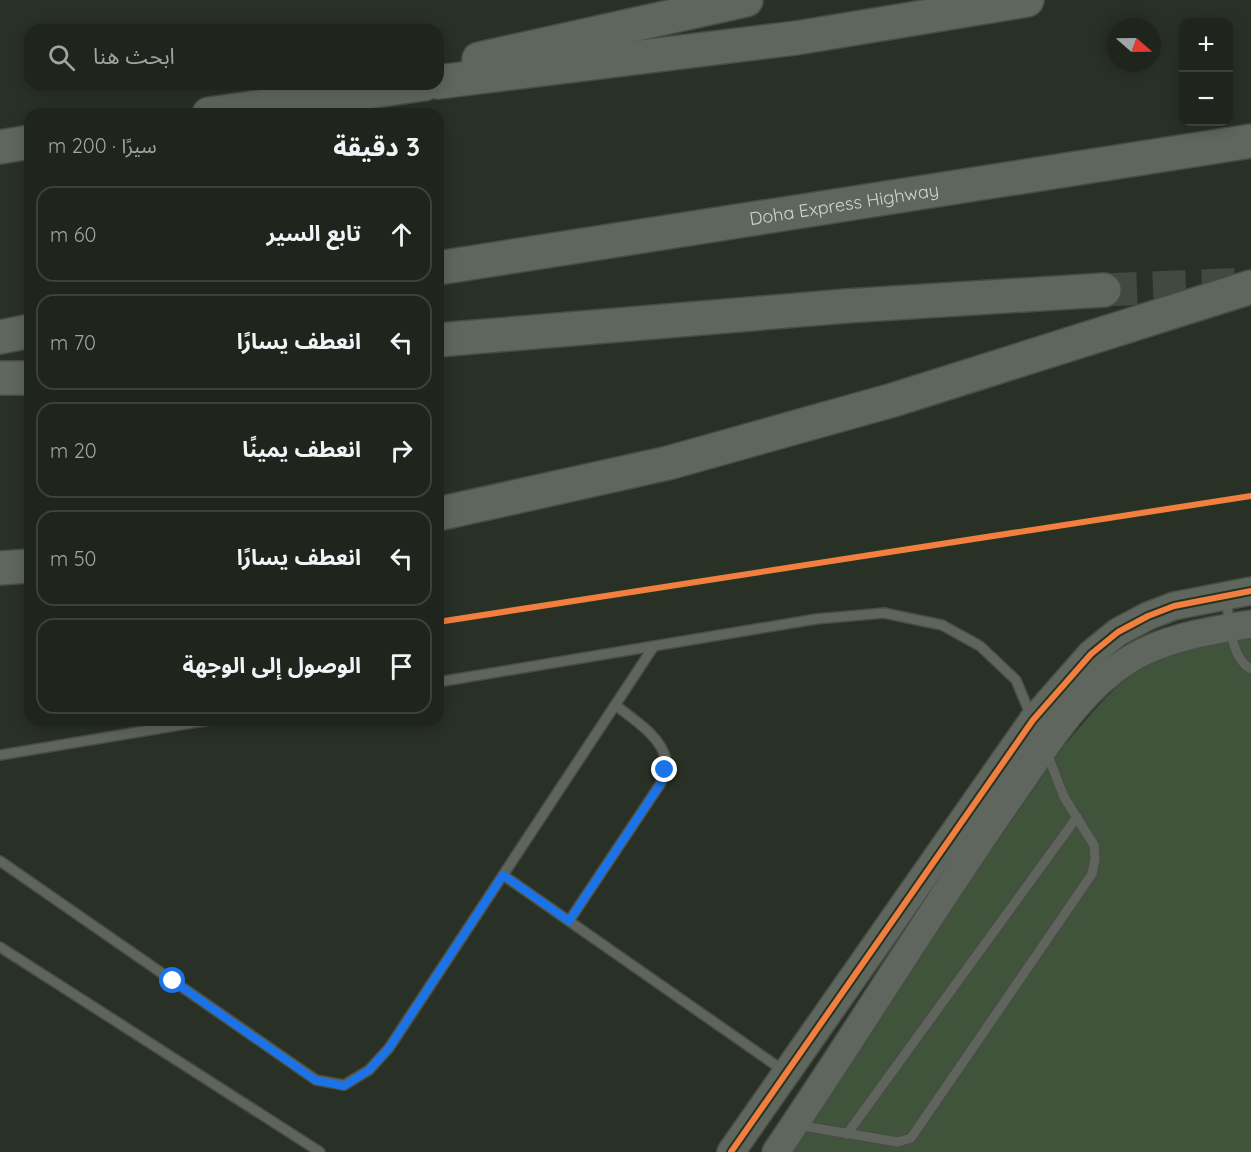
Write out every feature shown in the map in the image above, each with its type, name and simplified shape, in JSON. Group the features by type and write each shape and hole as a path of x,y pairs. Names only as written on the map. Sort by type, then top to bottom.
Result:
{"highway":[{"path":"444,68 610,28 747,0"},
{"path":"444,81 796,38 1027,0"},
{"path":"316,97 347,90"},
{"path":"247,108 374,90"},
{"name":"Doha Express Highway","path":"444,267 1251,141"},
{"path":"0,147 24,143"},
{"path":"444,513 668,463 882,403 1251,287"},
{"path":"444,340 846,306 1104,290"},
{"path":"0,337 24,332"},
{"path":"0,378 24,378"},
{"path":"0,568 24,566"}],"street":[{"path":"731,1152 1039,734 1091,654 1118,632 1174,606 1238,594"},
{"path":"776,1152 988,829 1039,734 1064,721 1100,681 1130,659 1169,641 1241,626"}],"lane":[{"path":"1238,594 1241,664 1251,669"},
{"path":"444,681 816,619 884,613 942,625 980,646 1016,680 1064,797 1094,845 1095,859 1092,874 917,1133 898,1142 794,1125"},
{"path":"0,861 315,1080 344,1086 369,1070 389,1048 654,646"},
{"path":"569,921 661,783 665,770 666,760 657,743 615,705"},
{"path":"0,755 174,726"},
{"path":"847,1134 1077,817"},
{"path":"503,875 787,1073"},
{"path":"0,947 320,1152"}],"green space":[{"path":"1251,634 1251,1152 783,1152 1063,747 1100,703 1128,677 1160,657 1196,645"}],"tunnel":[{"path":"1104,290 1246,284"}],"cycle path":[{"path":"444,621 1251,496"},
{"path":"731,1152 1033,720 1091,654 1118,632 1148,616 1174,606 1251,591"}],"route":[{"path":"173,981 315,1080 344,1086 369,1070 389,1048 503,875 569,921 661,783 665,770"}]}
